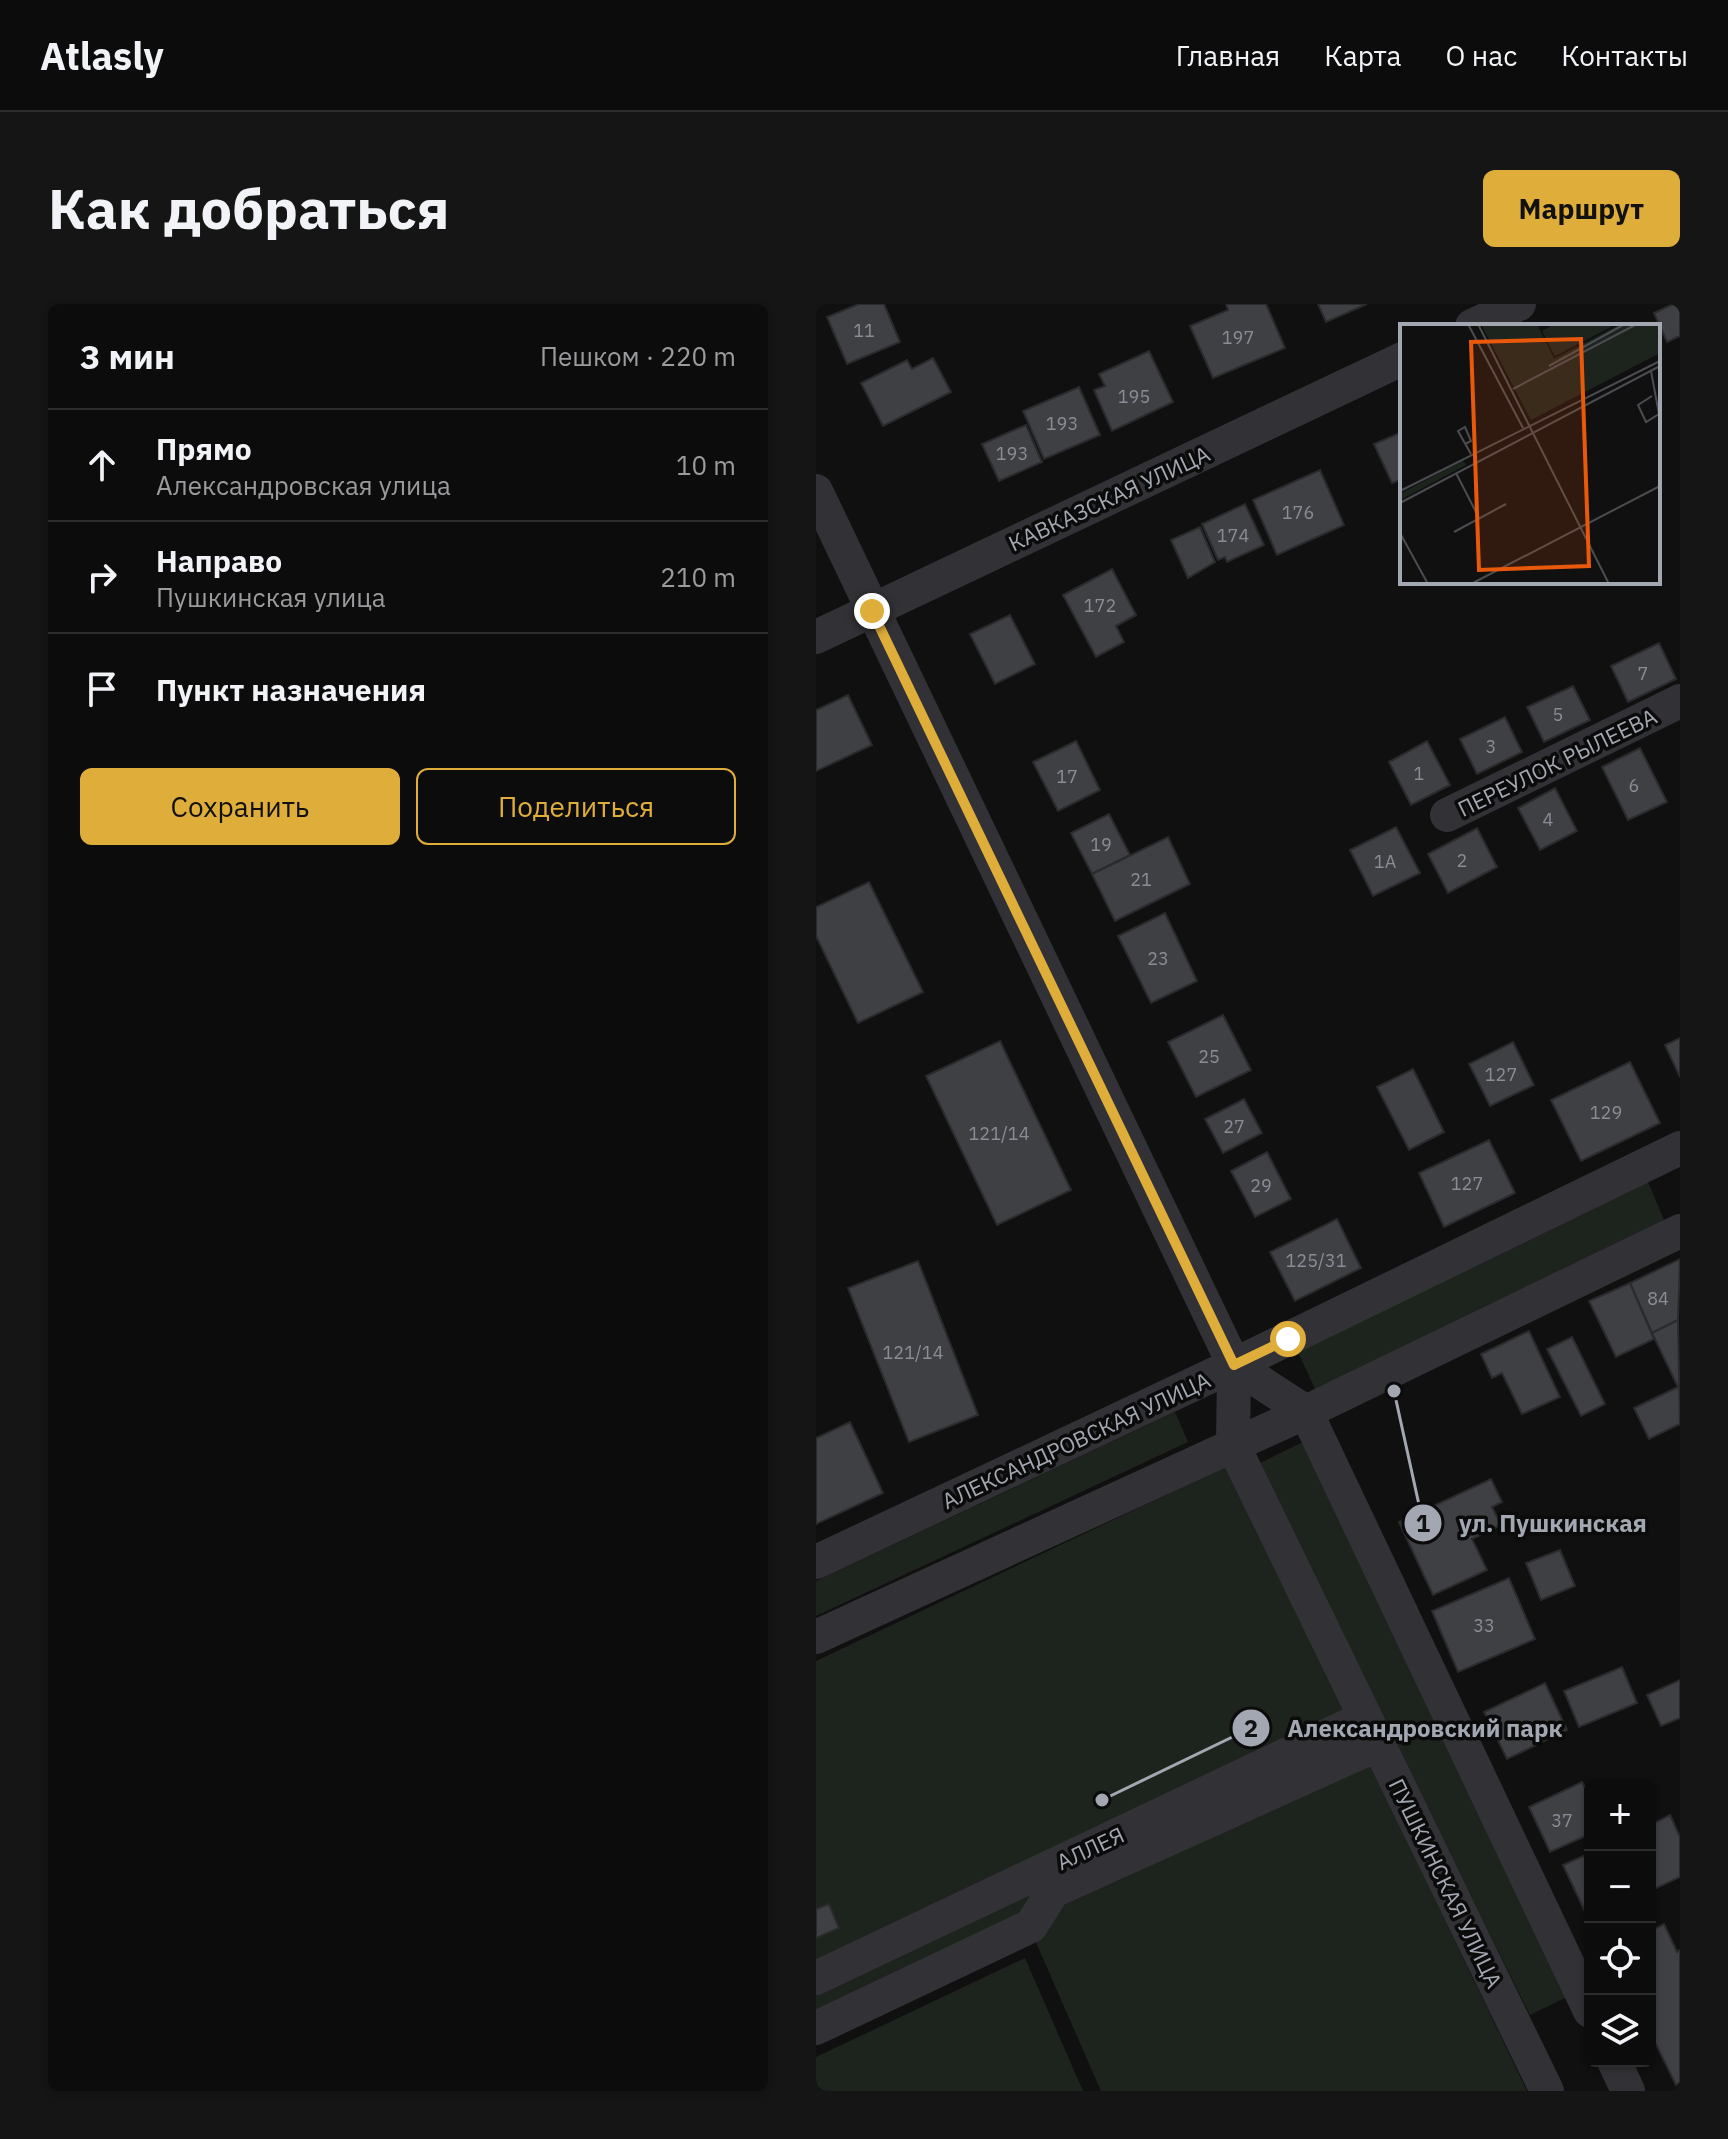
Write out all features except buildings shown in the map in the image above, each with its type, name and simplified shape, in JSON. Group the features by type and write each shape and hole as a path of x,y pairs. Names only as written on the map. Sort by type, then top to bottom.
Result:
{"street":[{"path":"1476,324 1519,304"},
{"name":"КАВКАЗСКАЯ УЛИЦА","path":"816,637 1400,360"},
{"name":"ПУШКИНСКАЯ УЛИЦА","path":"816,491 1234,1365 1233,1445 1547,2091"},
{"name":"ПЕРЕУЛОК РЫЛЕЕВА","path":"1447,815 1676,715"},
{"name":"АЛЕКСАНДРОВСКАЯ УЛИЦА","path":"816,1562 1234,1365 1680,1148"},
{"path":"816,1637 1306,1412 1680,1231"},
{"path":"1234,1365 1306,1412 1584,1998"},
{"path":"816,2028 1031,1926 1053,1891 1371,1731"},
{"name":"АЛЛЕЯ","path":"816,1978 1371,1731"},
{"path":"1617,2067 1628,2091"}],"shaded area":[{"path":"1648,1182 1667,1227 1318,1395 1297,1350"},
{"path":"1175,1412 1188,1442 816,1616 816,1581"},
{"path":"1307,1440 1569,1996 1530,2015 1258,1464"},
{"path":"1227,1466 1527,2091 1101,2091 1035,1940 816,2043 816,1661"},
{"path":"1025,1958 1083,2091 816,2091 816,2057"}],"place":[{"name":"ул. Пушкинская","path":"1394,1391"},
{"name":"Александровский парк","path":"1102,1800"}],"route":[{"path":"872,611 1234,1365 1288,1339"}]}
